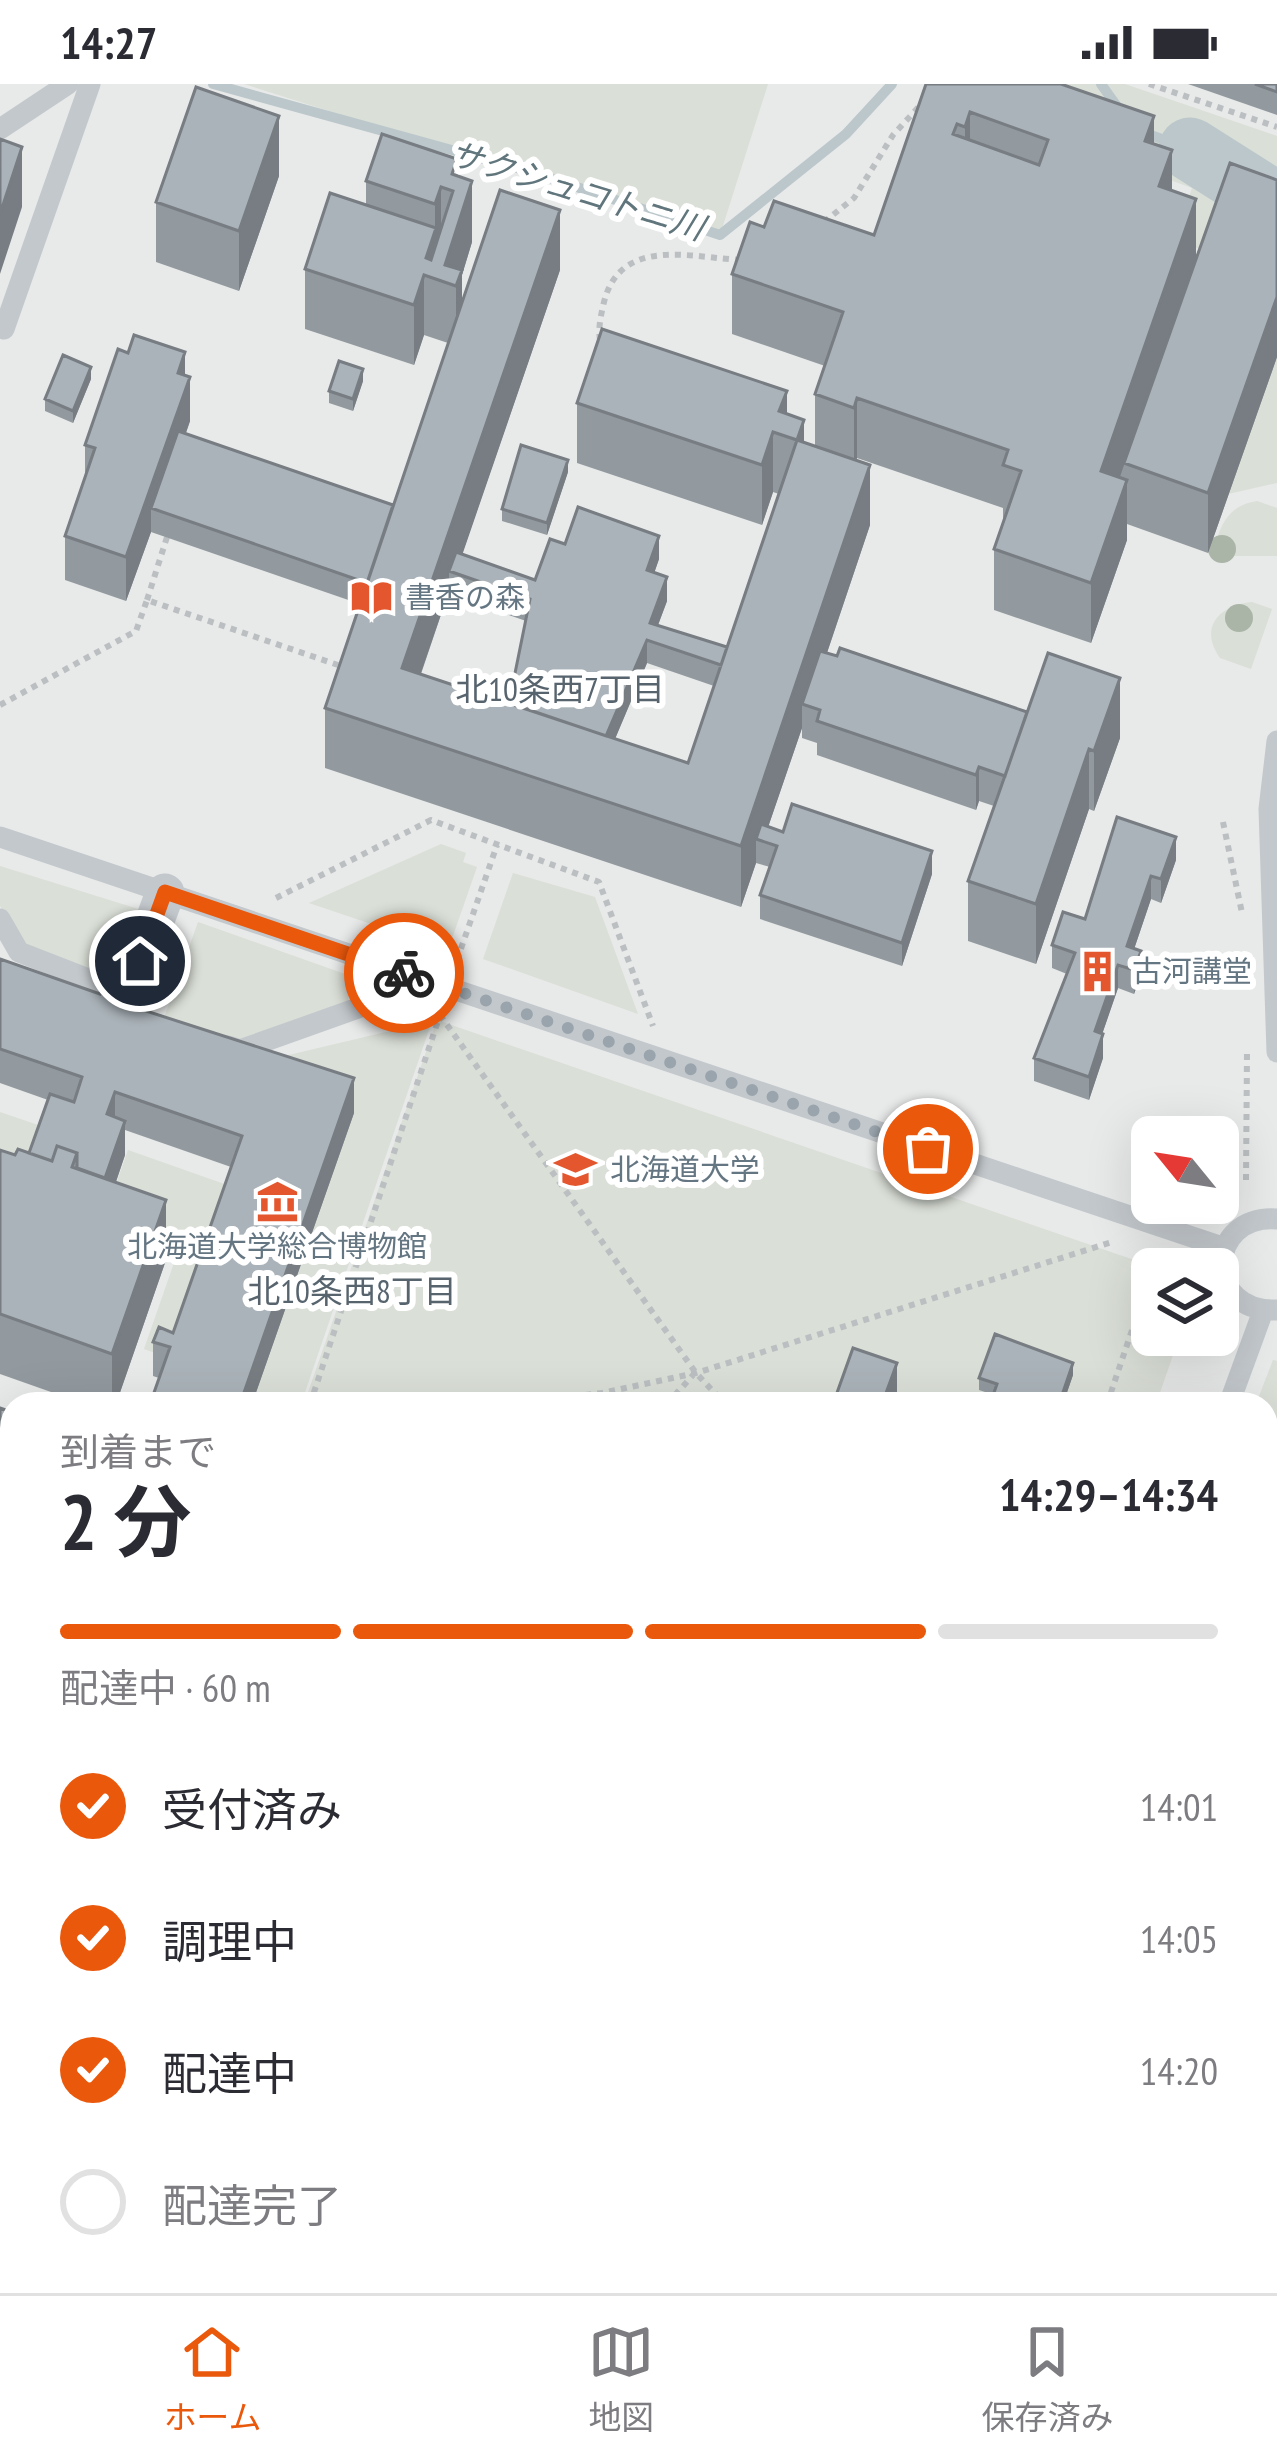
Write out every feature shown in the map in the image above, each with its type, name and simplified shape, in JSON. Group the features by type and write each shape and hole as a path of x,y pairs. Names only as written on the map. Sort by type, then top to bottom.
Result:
{"street":[{"path":"129,1007 165,892"}],"lane":[{"path":"0,129 68,84"},
{"path":"4,329 90,84"},
{"path":"1277,741 1269,808 1277,1052"},
{"path":"0,837 1225,1248 1230,1237 1251,1221 1277,1217"},
{"path":"0,919 20,952 129,1007"},
{"path":"201,1035 240,1050 430,982"},
{"path":"1234,1392 1270,1311 1239,1300"}],"path":[{"path":"1148,84 1277,127"},
{"path":"823,223 854,198 921,100 938,97"},
{"path":"603,350 598,332 607,288 641,258 697,253 749,260"},
{"path":"0,705 136,632 167,537"},
{"path":"147,600 338,665"},
{"path":"273,900 431,820 599,883 653,1026"},
{"path":"1223,822 1243,920"},
{"path":"457,960 497,845"},
{"path":"314,1392 440,1015 714,1392"},
{"path":"1246,1036 1246,1180"},
{"path":"606,1392 696,1372 1110,1241 1126,1246"},
{"path":"1111,1392 1131,1333"},
{"path":"678,1392 696,1372"}],"shaded area":[{"name":"北海道大学","path":"0,84 1277,84 1277,1392 0,1392"},
{"path":"244,84 768,84 720,235"},
{"path":"992,84 1125,84 1277,136 1277,240 1219,255 1174,241 1192,188 965,105"},
{"path":"1277,357 1277,483 1228,494"},
{"path":"1257,501 1277,508 1277,556 1212,556 1231,513"},
{"path":"1252,602 1272,609 1251,669 1220,658 1211,637 1222,613"},
{"path":"441,844 466,853 463,862 477,867 448,950 309,903"},
{"path":"0,866 148,912 122,981 27,945 0,906"},
{"path":"513,873 595,897 638,1014 483,959"},
{"path":"198,922 345,974 349,1004 239,1044 164,1018"},
{"path":"437,1020 1131,1259 1131,1356 1173,1356 1160,1392 308,1392"},
{"path":"432,1021 305,1392 256,1392 354,1113 221,1071"},
{"path":"0,1112 38,1125 10,1206 0,1203"},
{"path":"128,1150 230,1186 169,1358 144,1349 175,1260 99,1233"},
{"path":"1273,1360 1277,1361 1277,1392 1261,1392"}],"building":[{"path":"926,84 1061,84 1154,116 1145,141 1172,150 1159,186 1196,199 1101,471 1127,480 1091,583 994,549 1021,471 1003,465 1008,450 857,398 854,408 815,394 843,312 732,274 750,222 764,227 774,201 874,235","holes":["970,112 1048,140 1039,165 953,134 957,124 965,127"]},
{"path":"196,87 279,116 239,231 156,202"},
{"path":"382,134 457,159 452,174 472,181 445,265 462,270 456,286 424,275 414,305 305,269 330,193 436,228 426,258 431,260 453,191 441,187 435,204 366,181"},
{"path":"0,139 22,147 0,214"},
{"path":"1230,163 1277,180 1277,297 1208,493 1124,463"},
{"path":"500,190 560,210 402,668 688,763 797,440 870,465 741,846 325,708"},
{"path":"602,329 787,391 779,411 804,420 797,440 773,432 762,465 577,403"},
{"path":"134,335 185,352 178,373 190,377 126,557 65,536 95,448 85,445 118,349 128,353"},
{"path":"63,355 91,367 73,411 45,399"},
{"path":"339,361 363,369 353,399 329,391"},
{"path":"178,431 393,505 367,583 151,508"},
{"path":"521,445 568,460 547,523 502,509"},
{"path":"578,507 659,536 647,570 667,577 650,623 727,647 721,665 647,640 606,736 509,703 530,599 449,571 456,552 535,580 550,539 565,544"},
{"path":"840,648 1027,712 1005,776 979,767 976,775 817,721 820,710 802,704 820,651 837,656"},
{"path":"1048,653 1120,678 1094,751 1089,749 1036,904 968,881"},
{"path":"792,804 932,851 902,943 760,895 777,846 756,839 761,824 783,832"},
{"name":"古河講堂","path":"1117,817 1176,837 1161,879 1151,876 1127,946 1141,951 1134,970 1118,965 1095,1031 1103,1034 1089,1077 1034,1058 1075,953 1052,945 1063,912 1085,919"},
{"name":"北海道大学総合博物館","path":"0,959 100,994 107,973 150,989 143,1010 354,1078 244,1392 154,1392 170,1347 153,1342 159,1327 173,1333 242,1136 115,1092 107,1114 125,1121 105,1178 77,1168 77,1153 57,1146 52,1161 29,1153 50,1094 74,1102 82,1077 0,1049"},
{"path":"57,1146 77,1153 72,1167 166,1200 112,1354 0,1314 0,1150 15,1155 18,1149 52,1161"},
{"path":"995,1334 1073,1363 1063,1392 994,1392 997,1384 979,1378"},
{"path":"853,1348 897,1363 886,1392 837,1392"}],"waterway":[{"name":"サクシュコトニ川","path":"213,84 535,173 720,235 846,134 892,84"},
{"name":"サクシュコトニ川","path":"1101,84 1121,112"},
{"name":"サクシュコトニ川","path":"1142,132 1190,149"},
{"name":"サクシュコトニ川","path":"1190,149 1277,204"}],"way so far":[{"path":"404,973 928,1149"}],"place":[{"name":"書香の森","path":"371,598"},
{"name":"古河講堂","path":"1098,972"},
{"name":"北海道大学","path":"576,1170"},
{"name":"北海道大学総合博物館","path":"277,1201"}],"district":[{"name":"北10条西7丁目","path":"560,689"},
{"name":"北10条西8丁目","path":"352,1291"}],"route":[{"path":"140,961 165,892 404,973"}]}
